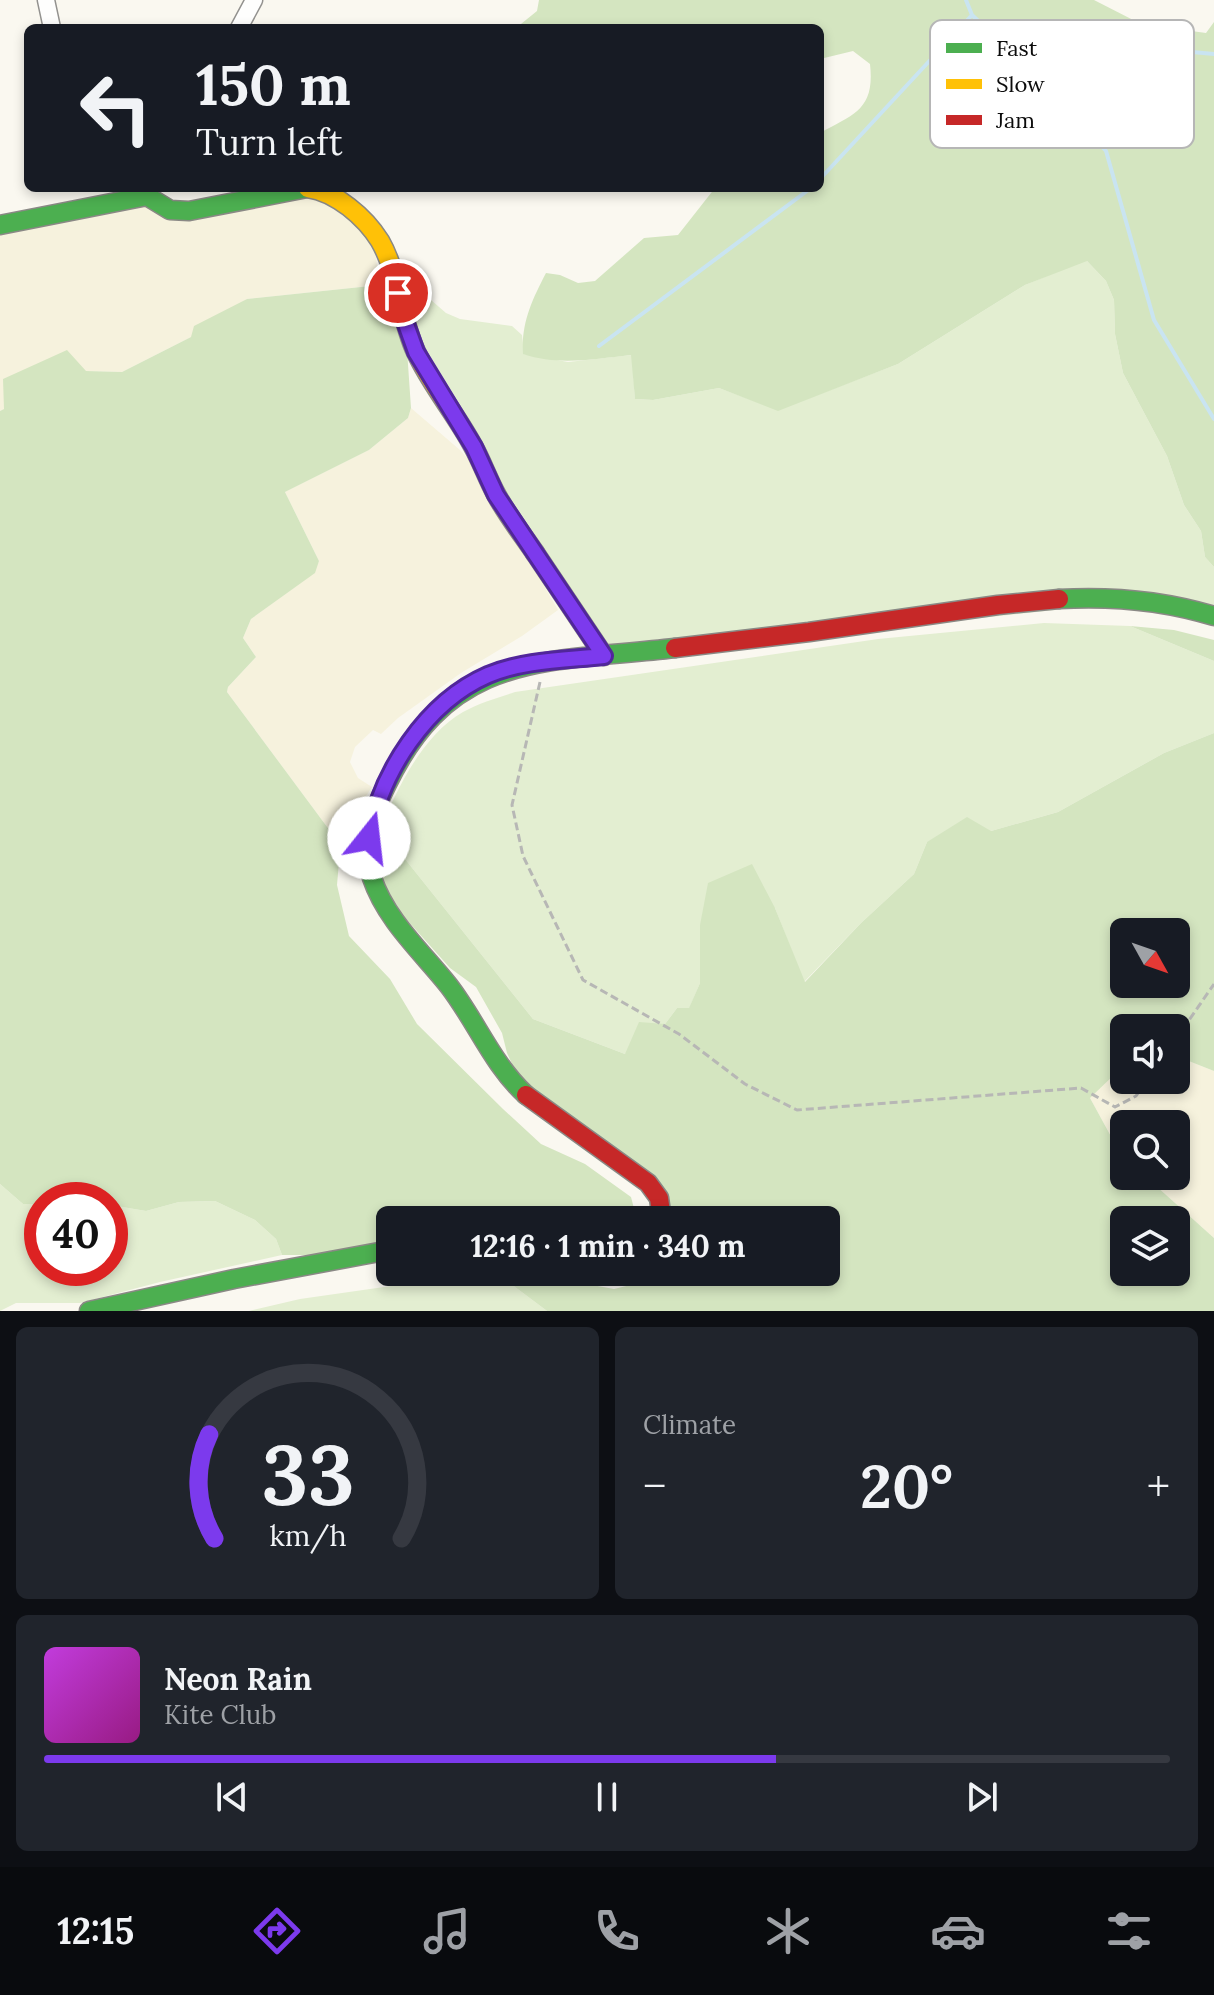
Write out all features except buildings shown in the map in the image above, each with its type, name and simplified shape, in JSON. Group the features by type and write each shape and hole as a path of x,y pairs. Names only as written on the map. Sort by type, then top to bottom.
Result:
{"street":[{"path":"46,0 51,24"},
{"path":"241,24 254,0"},
{"path":"0,225 142,192"},
{"path":"147,192 163,208 174,211 273,192"},
{"path":"327,192 368,226 379,240 395,272 402,313 416,352 474,447 496,495 604,656"},
{"path":"660,1206 659,1198 648,1183 519,1089 457,998 401,927 372,882 366,857 372,820 389,777 415,734 438,709 490,674 545,663 783,636 923,614 1047,600 1123,596 1157,601 1214,616"},
{"path":"89,1311 234,1279 376,1253"}],"path":[{"path":"545,663 512,805 523,856 583,980 679,1034 745,1084 797,1110 1081,1088 1115,1107 1137,1094"},
{"path":"1190,1019 1214,984"}],"shaded area":[{"path":"311,192 373,238 380,285 247,299 191,337 122,372 86,371 0,411 0,227 104,206"},
{"path":"411,408 476,468 558,610 461,673 398,718 381,734 373,730 355,747 350,762 358,778 372,787 361,804 352,846 339,843 227,692 228,687 256,657 243,638 251,619 314,573 319,561 285,492 369,450 408,418"},
{"path":"1190,1062 1214,1071 1214,1238 1190,1216 1190,1206 1178,1206 1161,1190 1190,1190 1190,1110 1110,1110 1110,1135 1090,1098 1110,1078 1110,1094 1190,1094"}],"green space":[{"path":"539,0 1094,0 1133,20 930,20 930,148 1194,148 1194,31 1206,33 1214,22 1214,567 1205,557 1201,531 1184,505 1167,456 1123,373 1115,334 1114,300 1106,281 1087,261 1025,285 898,364 778,411 719,388 653,400 635,399 631,355 563,361 523,354 528,312 546,273 578,283 595,281 644,238 678,235 712,192 824,192 824,131 860,108 866,101 871,79 870,64 853,51 824,58 824,24 521,24 537,11"},
{"path":"1086,260 1106,281 1114,300 1115,334 1123,373 1167,456 1184,505 1201,531 1205,557 1214,567 1214,610 1164,598 598,660 420,343 406,296 431,300 446,313 460,319 512,326 522,335 524,354 568,362 632,355 635,399 653,400 719,388 778,410 898,364 1025,285"},
{"path":"380,285 407,350 411,408 408,418 369,450 285,492 319,561 315,573 251,619 243,638 256,657 228,687 227,692 339,843 352,846 339,862 337,885 349,936 390,979 417,1024 541,1144 585,1164 631,1197 633,1206 376,1206 376,1250 337,1255 282,1255 276,1239 255,1220 215,1201 179,1202 146,1211 128,1208 128,1182 24,1182 23,1204 0,1184 0,411 4,409 3,379 67,350 86,371 122,372 191,337 194,326 247,299"},
{"path":"1044,623 1130,626 1214,661 1214,733 1164,753 1058,812 991,831 927,842 914,874 804,982 775,908 700,926 700,983 689,1009 677,1008 665,1024 625,1054 533,1019 381,829 403,780 436,734 463,712 515,692 878,639"},
{"path":"1130,626 1174,630 1214,640 1214,661"},
{"path":"1214,733 1214,1071 1190,1062 1190,1014 1110,1014 1110,1079 1090,1098 1110,1135 1110,1190 1161,1190 1178,1206 1110,1206 1110,1286 1190,1286 1190,1216 1214,1238 1214,1311 547,1311 514,1286 598,1286 614,1289 626,1286 840,1286 840,1206 667,1206 653,1183 522,1085 507,1053 502,1033 476,987 450,968 381,891 374,870 381,829 533,1019 625,1054 639,1022 665,1024 677,1008 689,1008 700,983 700,925 708,883 752,864 775,908 805,982 861,923 914,874 927,842 967,817 991,831 1058,812 1164,753"},
{"path":"0,1184 24,1204 24,1286 128,1286 128,1208 146,1211 179,1202 215,1201 255,1220 276,1239 282,1255 80,1303 16,1303 0,1311"},
{"path":"391,1286 514,1286 547,1311 249,1311 300,1299"}],"waterway":[{"path":"966,0 977,20"},
{"path":"967,20 972,15"},
{"path":"1194,52 1214,54"},
{"path":"824,175 930,60"},
{"path":"1103,148 1154,320 1214,419"},
{"path":"599,346 806,192"}],"traffic: fast":[{"path":"0,225 147,196 170,210 189,211 286,192"},
{"path":"535,553 604,656"},
{"path":"1059,599 1137,600 1214,616"},
{"path":"526,1095 494,1057 449,986 386,908 369,866 368,841 373,818 387,784 413,740 441,708 473,686 507,671 544,662 675,648"},
{"path":"89,1311 234,1279 376,1253"}],"traffic: slow":[{"path":"323,192 349,207 380,241 392,268 410,338 422,364 466,434 501,503 535,553"}],"traffic: jam":[{"path":"675,648 1059,599"},
{"path":"526,1095 648,1183 659,1198 660,1206"}],"route":[{"path":"369,838 372,820 389,777 415,734 438,709 490,674 522,666 604,656 496,495 474,447 416,352 407,332 398,293"}]}
